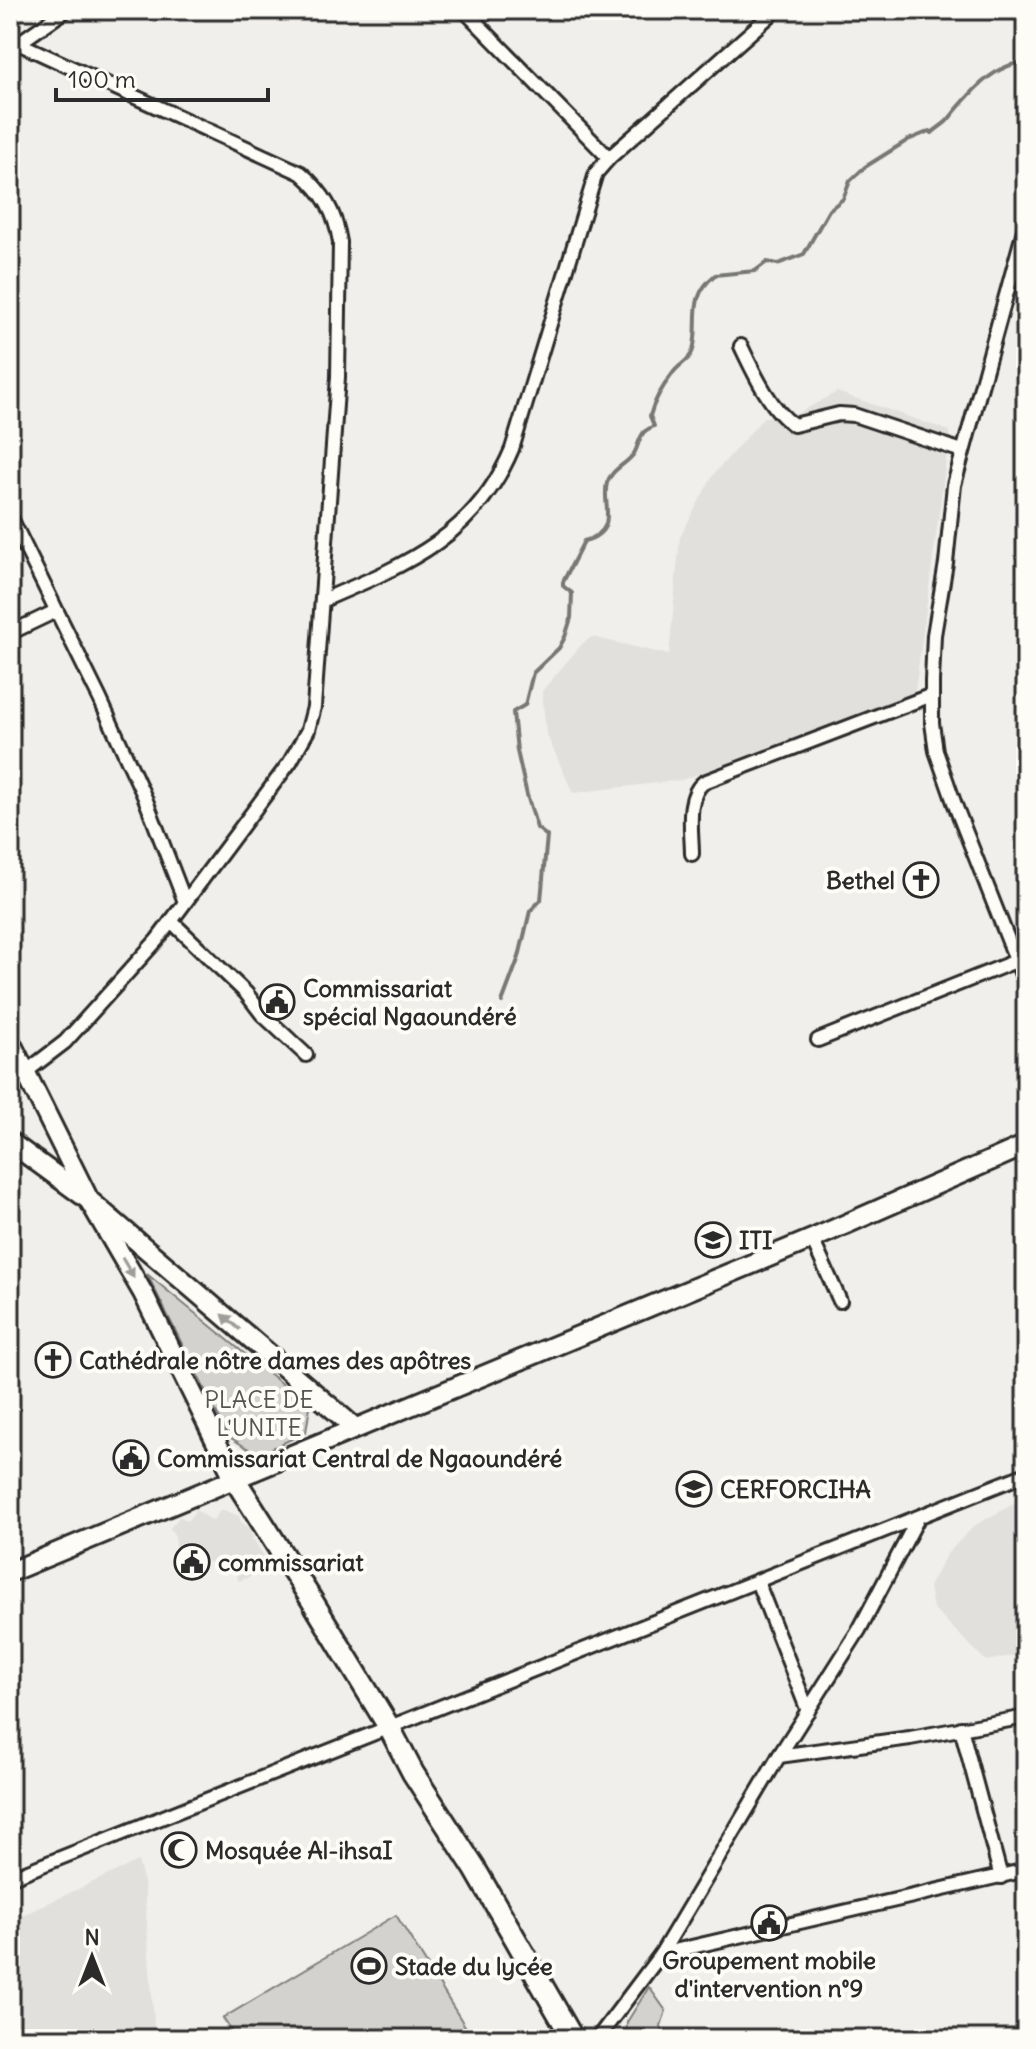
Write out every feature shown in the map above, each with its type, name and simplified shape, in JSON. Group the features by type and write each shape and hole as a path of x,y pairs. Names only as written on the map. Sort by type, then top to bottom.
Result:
{"main road":[{"path":"10,1041 17,1078 143,1293 234,1478 389,1727 413,1773 475,1869 573,2039"},
{"path":"10,1142 89,1200 354,1427"},
{"path":"10,1572 812,1239 1026,1145"}],"street":[{"path":"15,47 66,10"},
{"path":"464,10 609,158"},
{"path":"323,600 390,572 425,552 457,528 491,491 512,449 596,173 776,10"},
{"path":"15,47 301,173 318,187 330,205 340,242 338,377 314,707 308,730 290,762 171,921 65,1042 17,1078"},
{"path":"1026,223 954,485 934,635 932,695 936,751 1026,985"},
{"path":"741,346 757,379 786,421 794,425 839,414 854,415 962,451"},
{"path":"10,516 145,798 185,902"},
{"path":"10,633 56,611"},
{"path":"692,854 692,798 695,788 704,782 932,695"},
{"path":"171,921 306,1055"},
{"path":"818,1040 1016,961"},
{"path":"812,1239 840,1301"},
{"path":"10,1878 1026,1474"},
{"path":"600,2038 661,1954 779,1756 859,1630 918,1518"},
{"path":"757,1581 808,1711"},
{"path":"779,1756 1026,1717"},
{"path":"961,1728 1001,1877"},
{"path":"661,1954 1026,1870"}],"shaded area":[{"path":"837,392 950,431 915,692 682,780 573,793 546,733 542,691 582,644 592,637 669,655 680,537 713,475 764,417 795,415"},
{"path":"1026,1497 1026,1653 986,1661 933,1608 929,1587 946,1555 974,1526"},
{"path":"221,1509 239,1516 253,1537 251,1541 254,1540 271,1568 239,1581 235,1572 175,1548 175,1537 170,1528 180,1516 187,1521 196,1510 213,1521"},
{"path":"138,1861 144,1883 155,2039 10,2039 10,1921"}],"green space":[{"name":"PLACE DE L'UNITE","path":"147,1274 310,1407 306,1432 258,1455 228,1436"},
{"name":"Stade du lycée","path":"396,1915 473,2039 236,2039 223,2018"},
{"path":"649,1987 666,2011 661,2026 665,2039 626,2039 627,2022"}],"waterway":[{"path":"502,1002 519,957 530,911 541,900 547,836 537,828 527,795 517,751 513,712 525,705 533,673 559,648 565,637 571,618 572,593 563,586 563,582 584,541 602,531 606,524 609,478 633,455 644,432 654,426 650,416 656,399 673,373 692,354 700,293 715,275 755,271 767,262 778,264 804,254 829,210 843,199 850,181 865,167 908,140 930,131 932,133 991,75 1026,62"}],"place":[{"name":"Bethel","path":"921,880"},
{"name":"Commissariat spécial Ngaoundéré","path":"277,1002"},
{"name":"ITI","path":"713,1240"},
{"name":"Cathédrale nôtre dames des apôtres","path":"53,1360"},
{"name":"Commissariat Central de Ngaoundéré","path":"131,1458"},
{"name":"CERFORCIHA","path":"694,1489"},
{"name":"commissariat","path":"192,1562"},
{"name":"Mosquée Al-ihsaI","path":"179,1850"},
{"name":"Groupement mobile d'intervention n°9","path":"769,1923"},
{"name":"Stade du lycée","path":"369,1966"}]}
